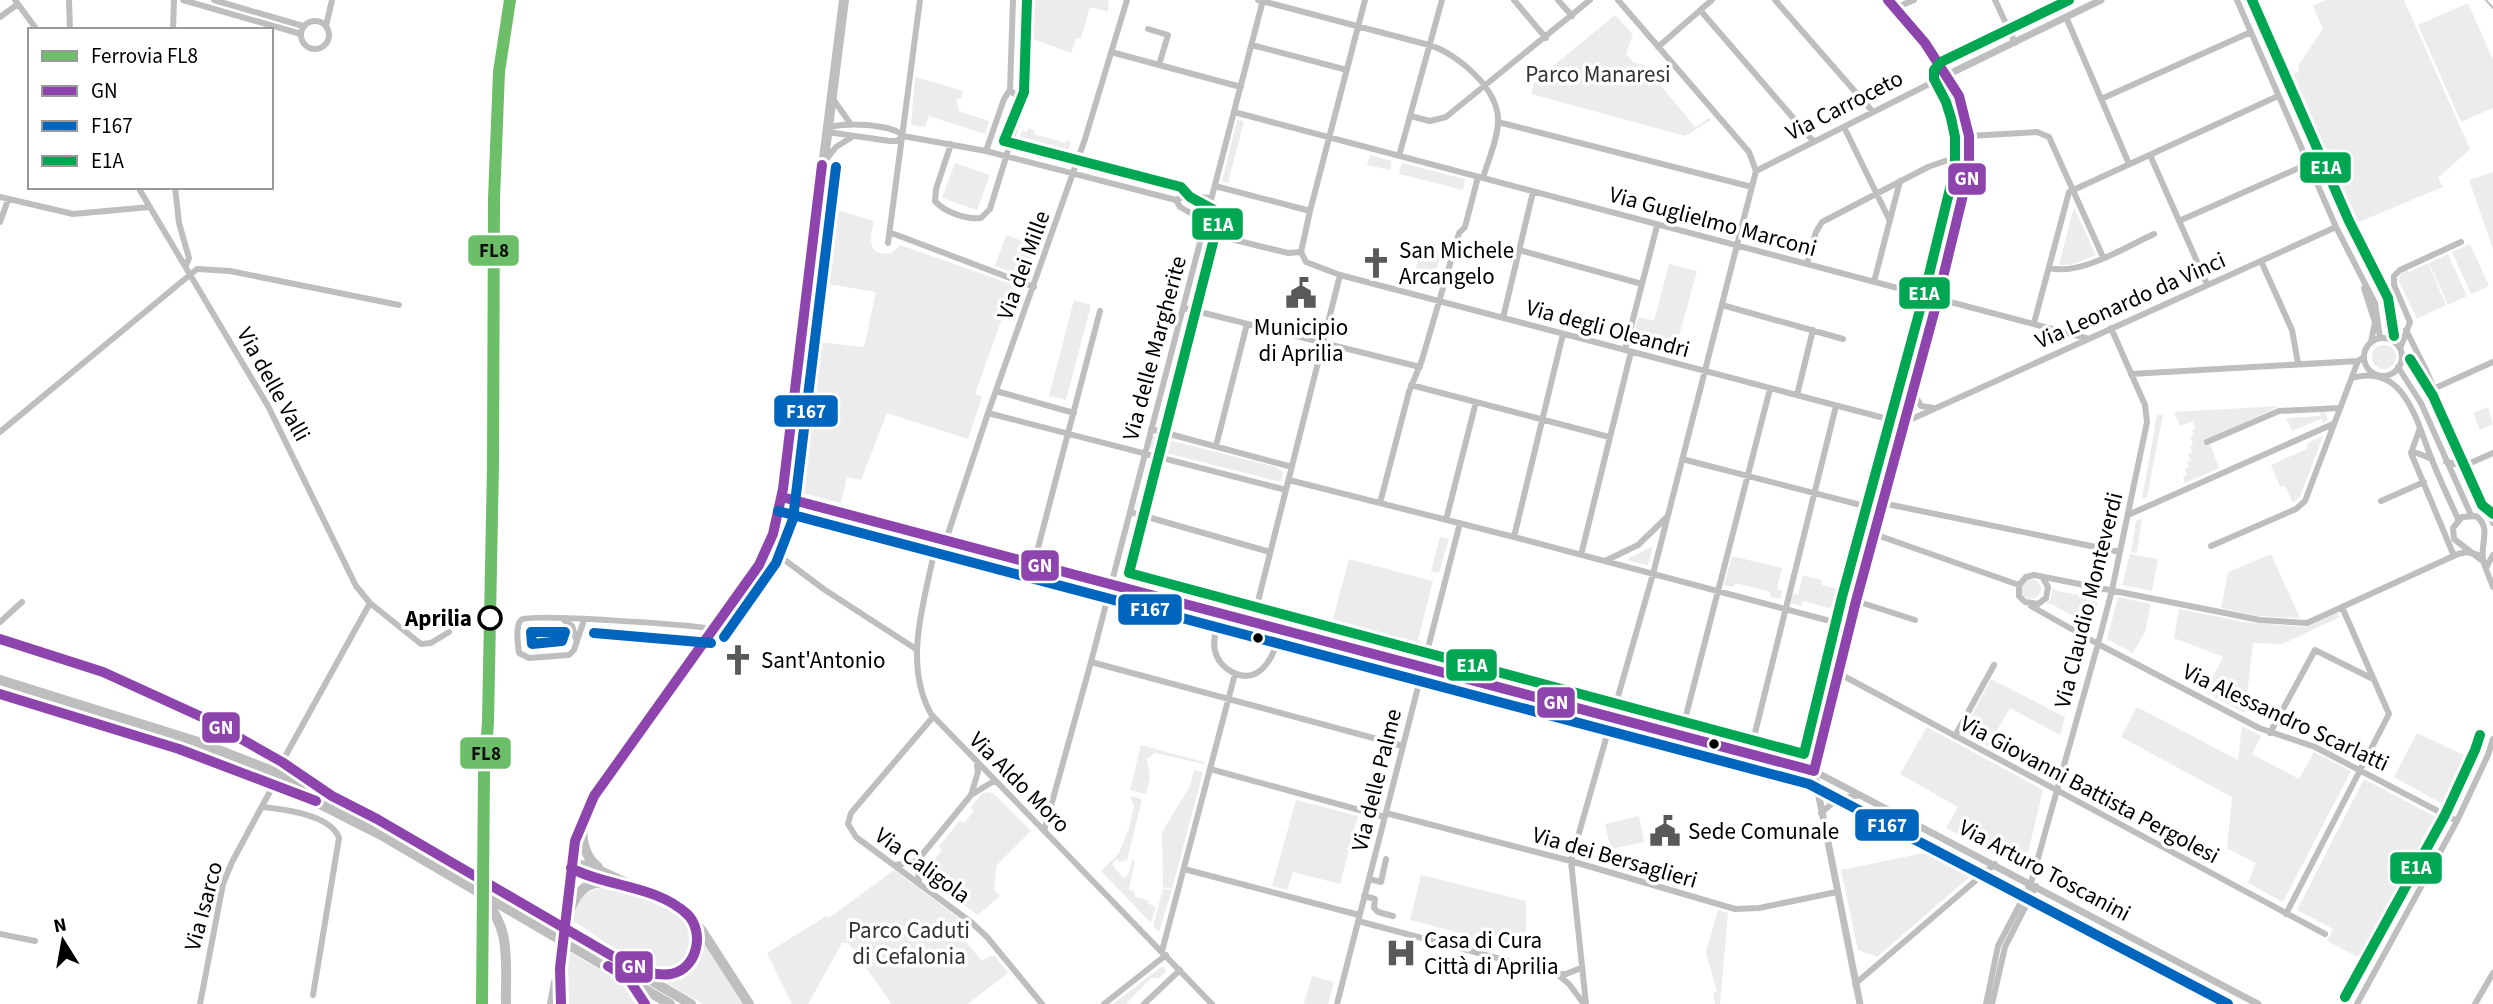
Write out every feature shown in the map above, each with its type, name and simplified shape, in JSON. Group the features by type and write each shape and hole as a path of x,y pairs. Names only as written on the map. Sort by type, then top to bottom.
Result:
{"main road":[{"path":"556,1000 559,968 558,926 575,841 582,821 594,796 767,551 779,516 844,0"},
{"path":"0,680 203,743 279,772 377,818 467,873 497,902 506,945 506,1004"},
{"path":"2,694 171,747 274,784 370,829 464,884 482,899 497,902 572,933 691,1004"},
{"path":"282,762 332,796"},
{"path":"582,821 582,837 587,854 592,862 607,874"},
{"path":"571,868 586,866 607,874 681,910 693,920 749,1004"},
{"path":"571,868 585,877 645,892"},
{"path":"558,926 576,895 591,884 604,882 645,892"},
{"path":"619,960 654,974 669,975 677,972 689,963 697,948 693,920"},
{"path":"558,926 573,946 670,1004"},
{"path":"628,978 645,1004"}],"street":[{"path":"69,0 70,28"},
{"path":"173,28 174,0"},
{"path":"183,0 300,34"},
{"path":"214,0 303,26 315,20 326,26"},
{"path":"303,26 300,34 307,47 317,49 328,40 326,26 332,0"},
{"path":"888,243 920,0"},
{"path":"986,151 1003,99 1010,90 1013,0"},
{"name":"Via dei Mille","path":"946,540 1073,175 1127,0"},
{"path":"1261,0 1429,45 1454,56 1484,87 1496,107 1498,122 1465,227 1459,233 1420,367 1411,385 1380,503"},
{"name":"Via delle Margherite","path":"1044,831 1184,308 1252,45 1261,0"},
{"path":"1202,232 1288,253 1301,252 1365,0"},
{"path":"1399,156 1442,0"},
{"path":"1514,0 1546,38"},
{"path":"1558,0 1572,16"},
{"path":"1410,116 1430,121 1443,119 1590,0"},
{"path":"1585,1004 1571,861 1653,574 1756,171 1747,150 1618,0"},
{"path":"1658,47 1712,0"},
{"path":"1775,0 1872,112"},
{"path":"1860,1004 1814,771 1849,626 1938,298 1970,158 1969,136 1962,105 1947,75 1888,0"},
{"path":"1895,8 1914,0"},
{"path":"1995,0 2015,43"},
{"name":"Via Carroceto","path":"1756,171 2101,0"},
{"path":"2237,0 2336,227 2376,306 2380,338"},
{"path":"0,17 17,2 36,28"},
{"path":"1700,10 1814,142"},
{"path":"2066,18 2129,164"},
{"path":"1148,29 1168,35 1159,65"},
{"path":"2101,99 2251,33"},
{"path":"1252,45 1347,70"},
{"path":"1111,52 1241,87"},
{"path":"951,144 935,192 935,201 944,208 973,219 981,218 989,212 1023,102 1010,90"},
{"path":"2035,323 2068,192 2278,96"},
{"path":"832,98 850,123"},
{"name":"Via Guglielmo Marconi","path":"1234,112 2086,338"},
{"path":"1498,122 1752,187"},
{"path":"826,130 839,124 850,123 986,151 1176,201 1180,207 1205,221"},
{"path":"1844,127 1891,221"},
{"path":"826,130 852,137 895,141 903,136"},
{"path":"1969,136 2034,132 2045,134 2052,141 2103,257"},
{"path":"822,164 836,146 852,137"},
{"path":"2150,155 2207,284"},
{"path":"1807,264 1820,224 1940,162 1970,158"},
{"path":"2179,221 2308,164"},
{"path":"1874,282 1900,181"},
{"path":"1214,186 1310,211"},
{"name":"Via delle Valli","path":"139,189 282,431 354,582 370,603 421,644 431,643 449,632"},
{"path":"175,189 189,258 186,265"},
{"path":"1503,318 1533,192"},
{"path":"1176,201 1185,196 1211,198"},
{"path":"0,197 73,214 150,207"},
{"path":"0,222 8,200"},
{"path":"163,230 172,229 180,223"},
{"path":"1581,555 1657,226"},
{"name":"Via Leonardo da Vinci","path":"1903,423 2336,227"},
{"path":"889,232 1034,287"},
{"path":"2049,268 2075,269 2154,234"},
{"path":"2352,378 2388,375 2398,367 2402,359 2400,349 2410,322 2394,285 2394,276 2400,270 2462,242"},
{"path":"1519,250 1643,284"},
{"name":"Via degli Oleandri","path":"1301,252 1306,262 1340,275 1903,423"},
{"path":"2261,261 2290,325 2298,363"},
{"path":"0,432 197,269 214,269 399,305"},
{"path":"1253,621 1340,275"},
{"path":"2211,547 2300,505 2307,495 2352,378 2371,342 2375,322 2364,283"},
{"path":"1722,305 1843,338"},
{"path":"1184,308 1420,367"},
{"path":"1034,563 1100,311"},
{"path":"1216,446 1247,324"},
{"name":"Via Claudio Monteverdi","path":"2034,885 2056,790 2112,590 2148,418 2147,410 2111,328"},
{"path":"1797,396 1813,330"},
{"path":"2371,342 2380,338 2389,339 2406,330"},
{"path":"2406,330 2493,523"},
{"path":"1514,537 1563,334"},
{"path":"2389,339 2400,349"},
{"path":"2131,374 2361,359"},
{"path":"2361,359 2376,374 2392,383 2407,400 2458,519"},
{"path":"2402,359 2425,368"},
{"path":"2433,389 2493,362"},
{"path":"2398,367 2416,394 2471,515 2483,523 2485,565 2493,587"},
{"path":"1411,385 1609,437"},
{"path":"1681,736 1770,389"},
{"path":"996,391 1074,412"},
{"path":"1913,392 1921,406 1939,407"},
{"path":"1446,520 1476,402"},
{"path":"1750,753 1836,406"},
{"path":"2207,442 2279,411 2340,408"},
{"path":"988,413 1286,490"},
{"path":"2128,514 2333,424"},
{"path":"2420,428 2412,451 2456,555"},
{"path":"1151,429 1292,467"},
{"path":"2412,451 2431,459"},
{"path":"2446,462 2466,465 2493,453"},
{"path":"1682,459 1815,493 2120,552"},
{"path":"1289,480 1849,626"},
{"path":"2381,501 2424,482"},
{"name":"Via Arturo Toscanini","path":"782,497 1814,771 2258,1004"},
{"path":"1130,512 1270,552"},
{"path":"2471,515 2458,519 2453,534 2485,565"},
{"path":"1605,561 1638,545 1668,517"},
{"name":"Via delle Palme","path":"1337,1004 1460,523"},
{"path":"2456,555 2464,547 2476,547 2493,533"},
{"path":"1874,534 2019,584"},
{"name":"Via Aldo Moro","path":"937,538 916,649 919,683 933,717 1212,1004"},
{"path":"767,551 774,552 825,590 916,649"},
{"path":"2019,584 2029,576 2260,620 2307,623 2456,555 2467,552 2477,555"},
{"path":"2485,565 2493,555"},
{"path":"2019,584 2019,596 2028,604 2038,604 2046,598 2048,587 2043,578"},
{"path":"1856,601 1916,620"},
{"path":"0,622 22,602"},
{"path":"0,639 77,663 150,692 214,723 282,762 370,603"},
{"name":"Via Alessandro Scarlatti","path":"2028,604 2098,644 2270,733 2309,744 2457,821"},
{"path":"2286,914 2389,714 2342,607"},
{"path":"1220,612 1215,652 1224,667 1235,674 1249,675 1263,668 1272,656 1282,628"},
{"path":"584,620 574,650 569,655 529,658 519,653 518,625 522,620 561,619 683,624 713,629"},
{"path":"561,619 572,626 577,640"},
{"path":"2270,733 2315,650 2374,680"},
{"path":"1091,662 1403,746"},
{"path":"1955,736 1994,665"},
{"name":"Via Giovanni Battista Pergolesi","path":"1838,673 2325,934"},
{"path":"1104,1004 1164,953 1235,674"},
{"name":"Via Caligola","path":"933,717 849,817 848,824 854,835 981,931 1042,1004"},
{"path":"2357,1004 2457,821 2493,739"},
{"path":"971,795 978,772 976,763"},
{"name":"Via dei Bersaglieri","path":"1210,769 1385,816 1571,861 1735,909 1755,908 1837,892"},
{"path":"896,865 917,861 971,795 994,781"},
{"name":"Via Isarco","path":"200,1004 223,884 274,784"},
{"path":"1821,813 1835,801 1860,795"},
{"path":"262,807 289,811 318,820 334,828 339,838 313,996"},
{"path":"1368,879 1381,882 1386,859"},
{"path":"917,861 919,882"},
{"path":"1855,984 1995,864"},
{"path":"1184,869 1558,974 1581,968"},
{"path":"1986,1004 1998,946 2034,885"},
{"path":"1992,1004 2005,947 2034,885"},
{"path":"1364,896 1375,899 1374,908 1378,912 1393,916"},
{"path":"0,934 35,941"},
{"path":"1144,1004 1180,970"},
{"path":"2475,1004 2493,973"},
{"path":"1558,974 1585,1004"}],"green space":[{"path":"1029,0 1109,0 1108,12 1090,7 1081,38 1076,38 1071,53 1028,37"},
{"path":"2326,0 2404,0 2470,149 2438,178 2443,187 2349,226 2283,78 2299,72 2298,66 2323,29 2313,6"},
{"path":"2468,3 2493,60 2493,108 2461,122 2418,25"},
{"name":"Parco Manaresi","path":"1615,15 1633,34 1626,54 1633,62 1644,65 1695,127 1709,118 1711,120 1685,136 1531,94 1535,81"},
{"path":"915,77 963,91 961,98 956,99 959,111 989,121 985,134 929,116 925,127 911,125"},
{"path":"1237,120 1244,121 1228,183 1222,181"},
{"path":"1028,128 1035,130 1034,134 1066,143 1069,139 1071,143 1066,158 1048,153 1049,149 1018,144 1022,130 1027,132"},
{"path":"1370,155 1392,161 1390,170 1367,165"},
{"path":"955,163 990,175 977,210 942,198"},
{"path":"1402,163 1465,179 1463,190 1399,174"},
{"path":"2493,172 2493,249 2469,180"},
{"path":"826,207 874,221 871,240 878,252 892,253 900,245 1014,285 975,394 982,397 968,439 887,413 861,480 847,477 841,503 798,492 790,483 809,341 864,347 876,292 815,282"},
{"path":"2074,207 2096,255 2070,265 2059,265"},
{"path":"1006,235 1036,246 1025,277 995,266"},
{"path":"1207,241 1215,243 1201,298 1193,296"},
{"path":"2470,244 2489,286 2471,294 2452,252"},
{"path":"1421,249 1441,254 1431,288 1412,283"},
{"path":"2448,254 2467,296 2448,305 2429,263"},
{"path":"2428,263 2446,305 2417,319 2398,279 2403,271 2407,269 2409,272"},
{"path":"1669,264 1697,271 1674,354 1632,342 1638,317 1654,321"},
{"path":"2386,288 2396,312 2385,307 2378,291"},
{"path":"1074,300 1091,305 1066,400 1049,396"},
{"path":"2384,345 2395,352 2396,357 2389,368 2384,369 2373,362 2372,357 2379,346"},
{"path":"2280,406 2208,439 2219,468 2185,483 2183,478 2187,475 2185,469 2189,467 2187,462 2191,460 2188,454 2192,452 2190,446 2193,444 2190,437 2194,435 2192,430 2196,428 2192,421 2180,426 2174,412"},
{"path":"2488,407 2493,424 2480,430 2473,413"},
{"path":"2321,411 2328,419 2324,424 2321,419 2292,431 2286,418 2320,416"},
{"path":"2157,415 2163,415 2147,497 2142,499"},
{"path":"1152,436 1276,467 1283,472 1281,482 1150,449"},
{"path":"2323,436 2300,497 2293,503 2285,486 2280,487 2271,465 2306,449 2309,442"},
{"path":"2142,518 2137,553 2131,552 2136,521"},
{"path":"1440,537 1449,539 1439,573 1431,571"},
{"path":"1653,546 1648,565 1629,561 1629,558"},
{"path":"2130,554 2158,559 2152,591 2122,585"},
{"path":"2271,554 2300,618 2258,616 2221,608 2228,572"},
{"path":"1732,556 1782,568 1777,589 1782,591 1780,599 1770,597 1771,592 1735,583 1734,587 1724,585"},
{"path":"1349,559 1433,581 1418,640 1422,642 1419,655 1382,645 1383,640 1346,630 1342,635 1344,627 1332,623"},
{"path":"1803,575 1822,580 1822,585 1850,592 1844,616 1836,614 1836,610 1803,601 1801,606 1790,603 1793,594 1798,595"},
{"path":"2031,579 2038,582 2041,589 2038,596 2031,599 2024,596 2021,589 2024,582"},
{"path":"2053,587 2056,591 2092,597 2100,594 2090,630 2085,628 2084,621 2046,604 2051,598"},
{"path":"2118,597 2151,604 2145,632 2133,653 2107,639"},
{"path":"2179,609 2244,622 2305,627 2337,612 2340,617 2282,644 2253,643 2245,713 2205,692 2223,657 2174,638"},
{"path":"537,622 544,632 554,625 561,627 566,634 565,645 554,650 544,644 537,654"},
{"path":"1991,679 2065,717 2060,735 2010,708 1988,746 1964,733"},
{"path":"2137,707 2238,760 2242,726 2261,736 2252,754 2299,779 2314,752 2351,771 2283,902 2248,883 2256,863 2227,848 2232,797 2121,737"},
{"path":"1927,727 2043,790 2024,869 1946,828 1958,807 1900,774"},
{"path":"2417,733 2472,759 2450,808 2394,777"},
{"path":"1141,745 1204,764 1155,753 1147,759 1150,778 1146,794 1130,790"},
{"path":"1194,770 1203,772 1172,889 1163,887 1162,832 1190,786"},
{"path":"2364,779 2443,821 2368,962 2327,941 2333,929 2297,910"},
{"path":"987,792 993,793 1031,831 997,865 994,889 1000,896 978,915 924,877 922,870 928,861 933,861 942,850 939,846 960,821 964,823 974,811 971,807"},
{"path":"1130,796 1142,799 1127,860 1120,862 1117,859 1112,864 1123,878 1128,875 1132,860 1135,861 1129,889 1135,893 1135,897 1148,900 1149,904 1156,907 1151,923 1101,871 1119,853 1129,828 1134,806"},
{"path":"1296,800 1358,816 1340,884 1293,872 1287,890 1272,886"},
{"path":"1639,816 1644,842 1611,849 1605,824"},
{"path":"1943,849 1974,864 1975,872 1877,957 1858,950 1841,870"},
{"name":"Parco Caduti di Cefalonia","path":"894,870 964,922 965,926 958,932 982,961 995,956 1008,973 968,1004 892,1004 848,943 842,943 808,1004 792,1004 767,953 826,916 829,918"},
{"path":"1421,875 1526,901 1526,950 1475,937 1472,942 1467,943 1464,934 1410,920"},
{"path":"600,888 650,899 676,911 686,919 691,926 693,945 685,959 679,964 662,967 643,963 622,953 573,921 574,909 579,899"},
{"path":"1163,889 1172,890 1159,932 1153,926"},
{"path":"1718,910 1728,913 1720,1004 1715,1004 1713,993 1717,992 1706,952"},
{"path":"703,941 748,1004 703,1004 658,978 676,974 694,964"},
{"path":"568,951 626,985 643,1004 564,1004"},
{"path":"1161,967 1165,967 1166,972 1159,978 1151,978 1126,1004 1113,1004"},
{"path":"1312,976 1334,982 1328,1004 1304,1004"}],"waterway":[{"path":"2486,0 2493,8"}],"railway":[{"path":"484,795 489,247 495,167"}],"rail line":[{"name":"FL8","path":"482,1004 484,773 488,722 493,464 494,199 499,72 510,0"}],"transit line":[{"name":"E1A","path":"1027,0 1024,92 1004,141 1181,187 1190,197 1214,210 1219,219 1129,573 1804,754 1842,597 1924,295 1955,168 1955,137 1951,118 1934,79 1934,70 1941,62 2069,0"},
{"name":"GN","path":"1814,771 1969,170 1969,136 1959,96 1925,43 1888,0"},
{"name":"E1A","path":"2252,0 2349,221 2388,298 2394,336"},
{"name":"GN","path":"561,1004 560,968 575,841 594,796 759,565 773,534 783,489 822,165"},
{"name":"F167","path":"724,637 776,563 793,519 836,167"},
{"name":"E1A","path":"2410,359 2433,396 2482,505 2493,514"},
{"name":"GN","path":"782,497 1814,771"},
{"name":"F167","path":"778,511 1809,784 2228,1004"},
{"name":"F167","path":"531,632 565,632 562,641 532,644 531,632"},
{"name":"F167","path":"594,633 711,643"},
{"name":"GN","path":"0,639 103,672 204,718 282,762 332,796 377,819 619,960 644,971 664,975 680,971 687,965 693,957 697,939 693,921 687,914 661,897 571,868"},
{"name":"GN","path":"0,694 179,749 316,801"},
{"name":"E1A","path":"2345,997 2445,815 2480,735"},
{"name":"GN","path":"608,966 628,978 645,1004"}],"place":[{"name":"San Michele Arcangelo","path":"1376,263"},
{"name":"Municipio di Aprilia","path":"1301,293"},
{"name":"Aprilia","path":"490,618"},
{"name":"Sant'Antonio","path":"738,660"},
{"name":"Sede Comunale","path":"1665,831"},
{"name":"Casa di Cura Città di Aprilia","path":"1401,953"}]}
